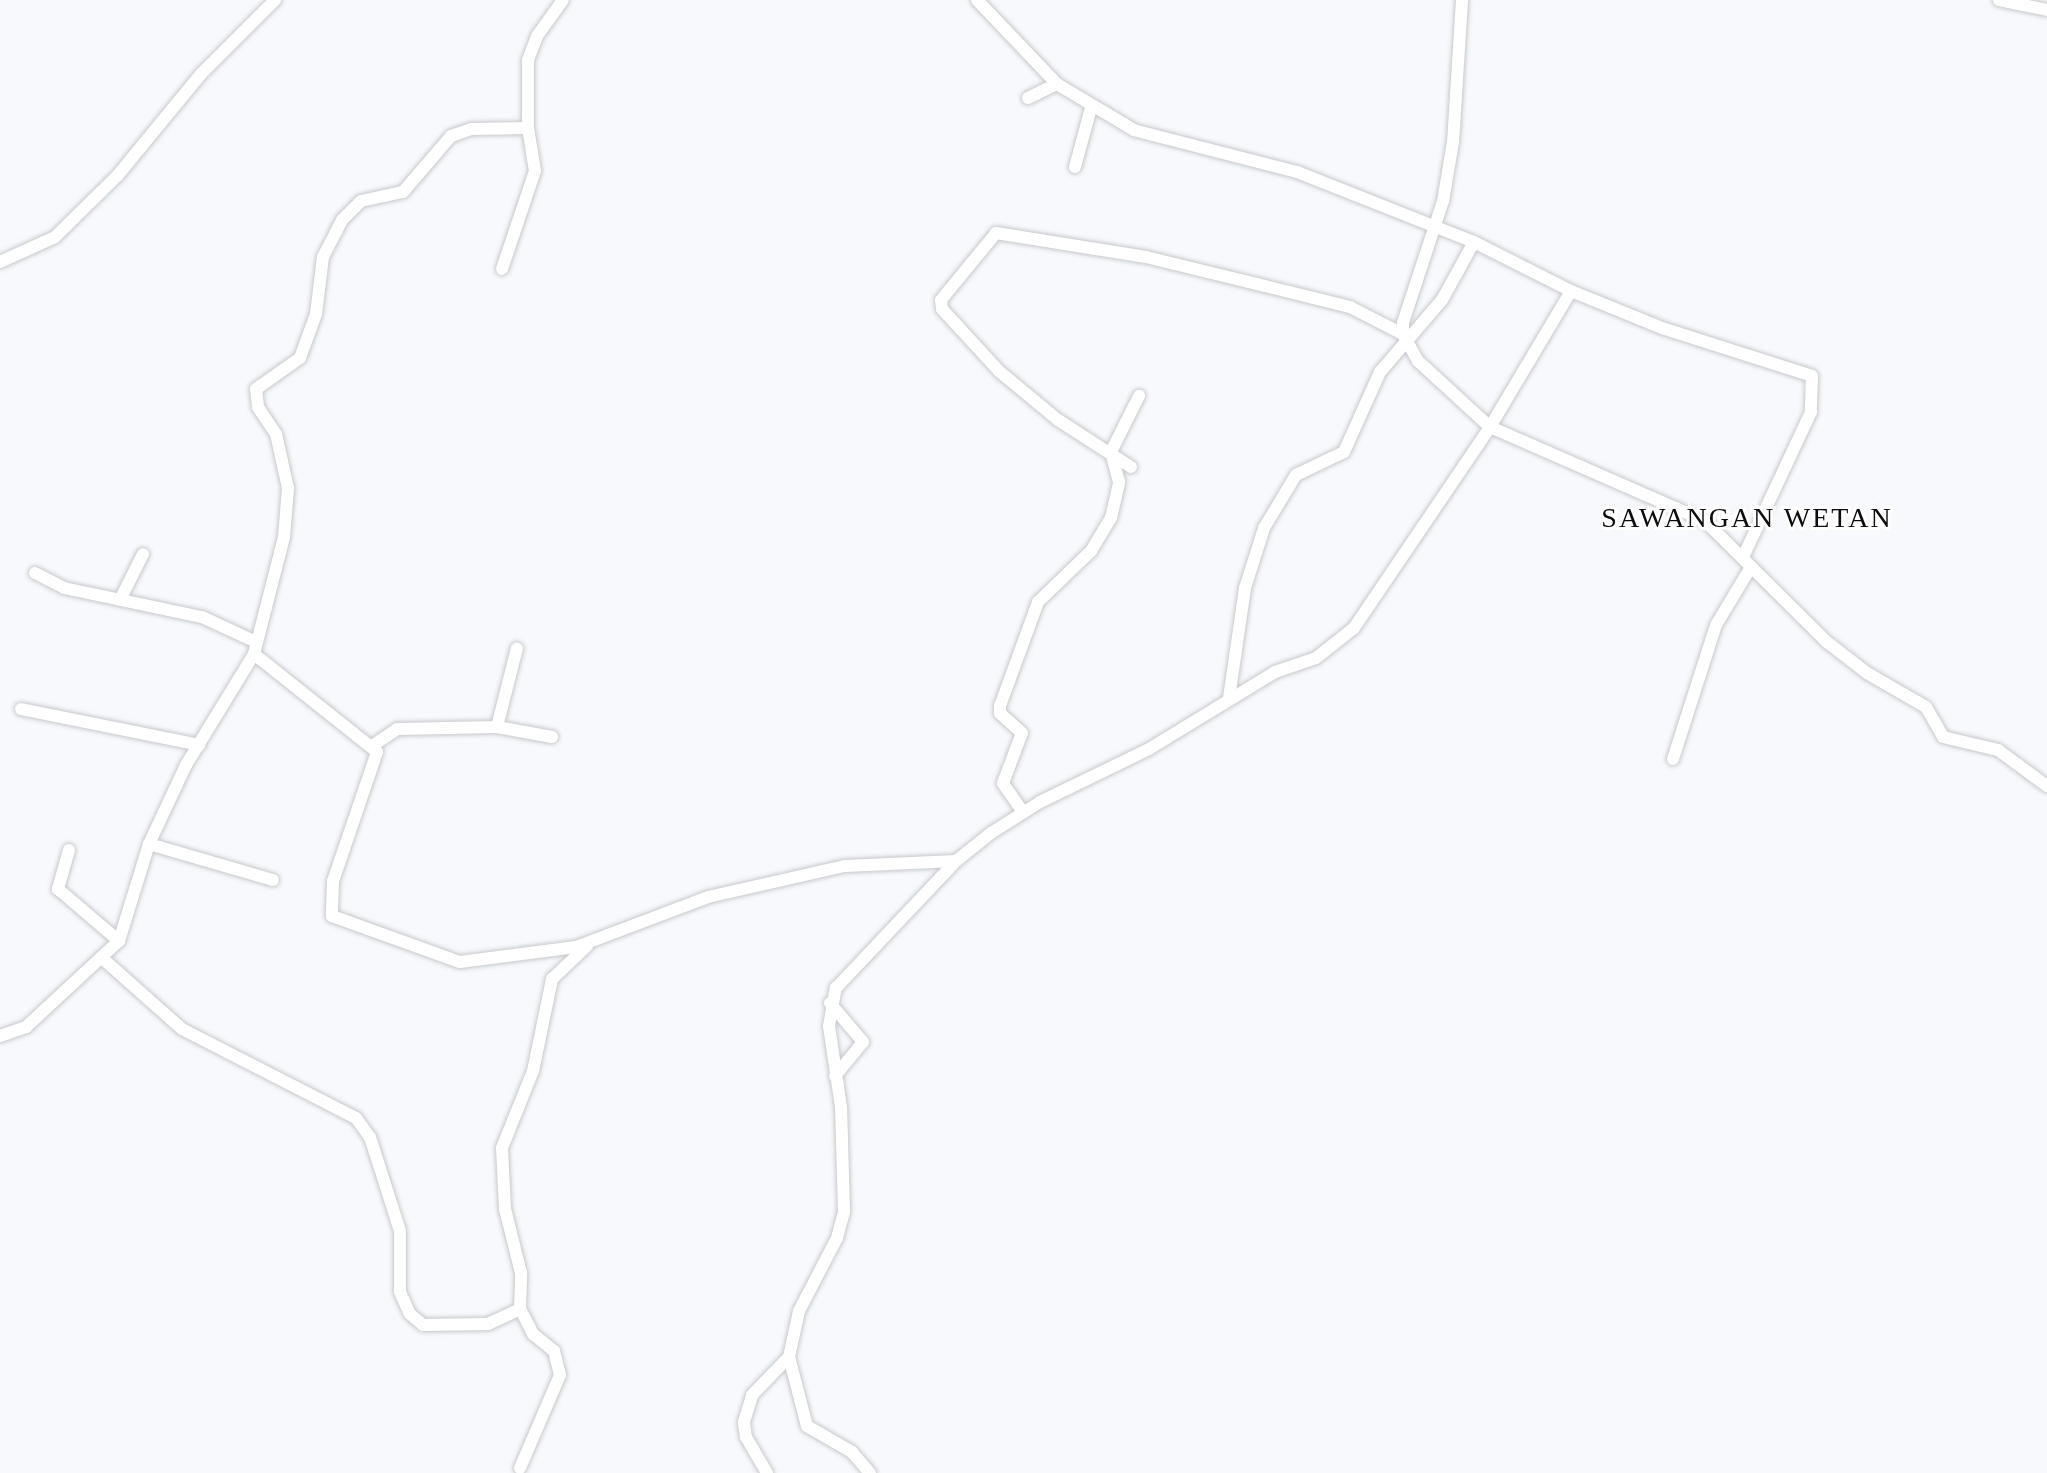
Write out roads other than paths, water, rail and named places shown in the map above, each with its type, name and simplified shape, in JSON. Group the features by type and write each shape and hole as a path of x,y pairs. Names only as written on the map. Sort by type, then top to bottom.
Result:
{"street":[{"path":"0,262 55,237 118,175 201,74 275,0"},
{"path":"502,269 535,171 528,128 528,60 537,36 563,0"},
{"path":"977,0 1057,84 1091,108 1172,143 1297,172 1474,242 1571,291 1662,328 1804,371 1815,386 1811,412 1747,562 1716,625 1673,759"},
{"path":"1405,339 1408,302 1438,227 1453,142 1462,0"},
{"path":"1999,0 2047,10"},
{"path":"1028,98 1057,84"},
{"path":"1075,167 1091,108"},
{"path":"0,1036 26,1027 119,941 149,844 199,745 255,648 284,537 288,488 276,434 258,407 256,389 300,358 316,314 323,257 342,220 361,201 403,192 451,136 471,129 528,128"},
{"path":"1131,467 1058,420 999,371 942,309 941,300 996,233 1146,257 1350,307 1405,339 1436,382 1490,427 1705,521 1847,657 1926,707 1943,737 2005,753 2047,786"},
{"path":"1229,698 1245,588 1264,528 1296,475 1344,452 1380,372 1405,339 1442,300 1474,242"},
{"path":"870,1473 852,1452 807,1426 789,1357 806,1292 842,1224 841,1107 835,1076 830,1003 836,988 956,861 1023,812 1139,754 1275,672 1316,658 1354,628 1490,427 1571,291"},
{"path":"1023,812 1003,783 1022,733 1000,713 1000,706 1038,602 1091,551 1111,518 1119,482 1111,452 1139,396"},
{"path":"121,598 143,554"},
{"path":"35,573 53,585 202,617 255,648 372,746 377,760 333,881 332,916 460,962 589,943"},
{"path":"497,727 517,648"},
{"path":"21,709 199,745"},
{"path":"372,746 397,729 497,727 552,737"},
{"path":"149,844 273,880"},
{"path":"69,850 58,889 119,941"},
{"path":"520,1468 560,1375 554,1351 533,1334 520,1309 521,1273 505,1209 502,1148 541,1045 552,979 603,933 708,897 845,866 956,861"},
{"path":"102,958 182,1029 356,1118 370,1137 400,1231 400,1292 410,1314 423,1325 488,1324 520,1309"},
{"path":"830,1003 863,1042 835,1076"},
{"path":"767,1473 746,1437 744,1422 757,1387 789,1357"}],"district":[{"name":"SAWANGAN WETAN","path":"1747,518"}]}
